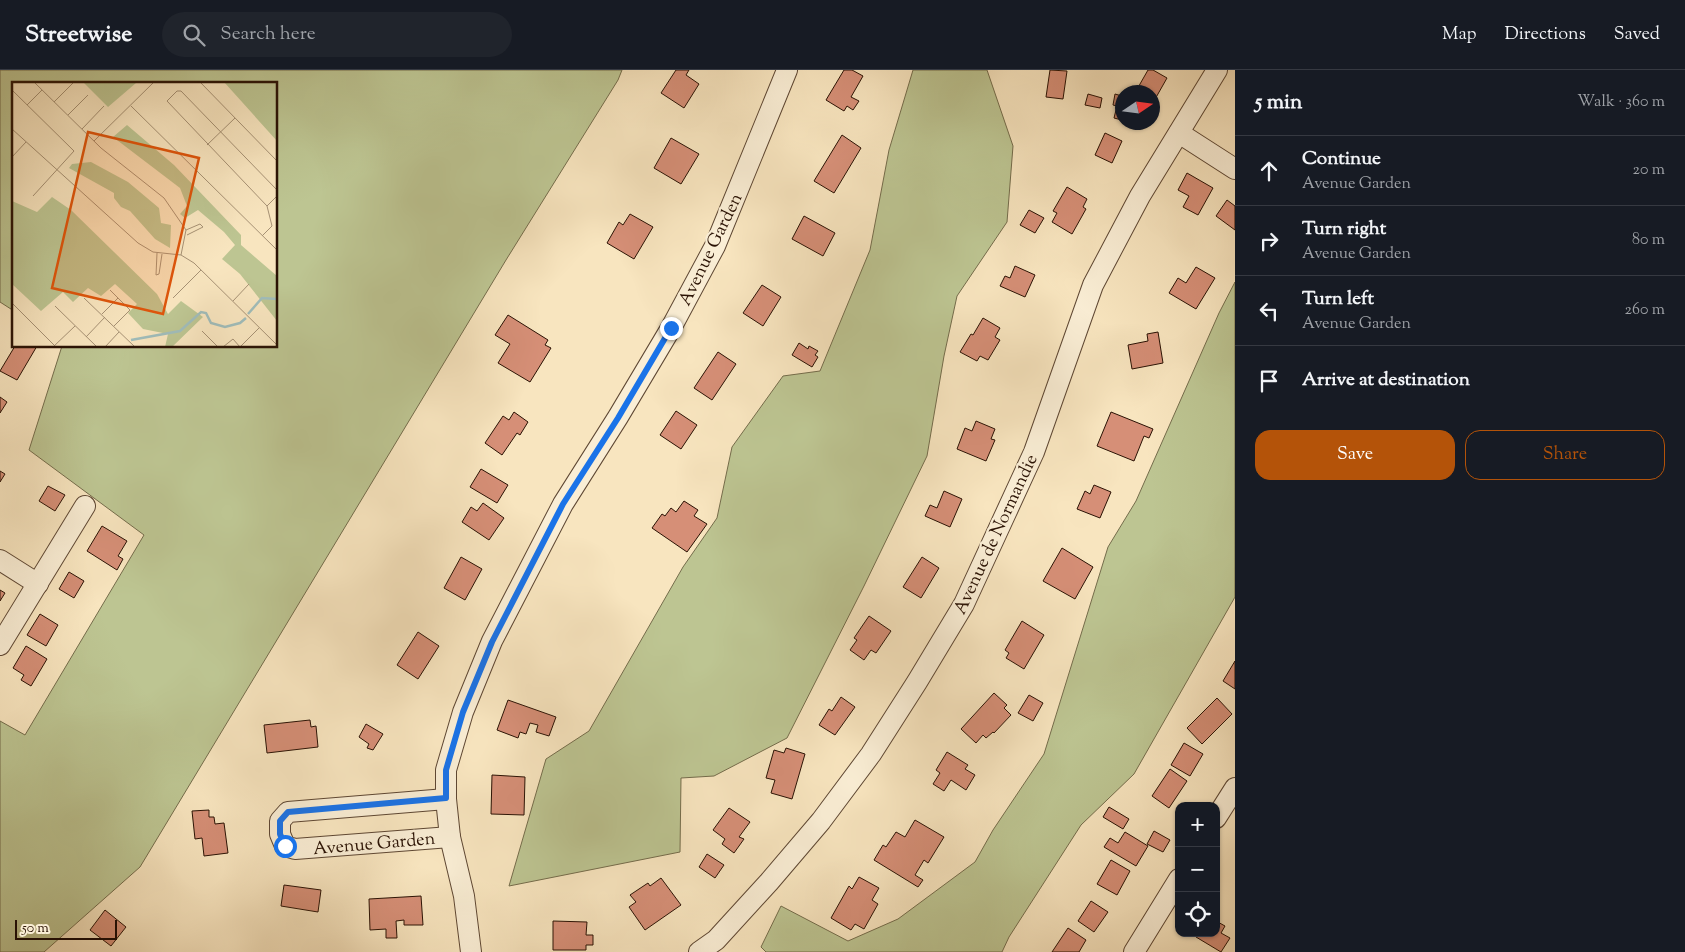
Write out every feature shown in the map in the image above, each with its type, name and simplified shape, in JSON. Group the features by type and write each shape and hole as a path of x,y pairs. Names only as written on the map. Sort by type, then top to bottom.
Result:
{"street":[{"name":"Avenue Garden","path":"471,952 464,896 450,836 446,798 446,770 463,712 492,642 563,504 618,418 671,328 715,246 787,70"},
{"name":"Avenue de Normandie","path":"699,952 716,940 821,821 871,754 964,604 1034,452 1093,285 1140,196 1217,70"},
{"path":"1179,133 1235,169"},
{"path":"0,645 85,506"},
{"path":"0,560 38,584"},
{"path":"1220,812 1235,788"},
{"name":"Avenue Garden","path":"446,798 288,812 280,821 280,829 285,846 295,849 450,836"},
{"path":"1134,952 1175,885"}],"green space":[{"path":"0,70 622,70 618,80 506,260 140,867 44,952 0,952 0,721 25,735 144,535 29,450 61,348 278,348 278,82 12,82 12,310 0,302"},
{"path":"913,70 987,70 1013,146 1007,222 957,296 944,356 927,456 864,586 787,738 714,776 681,778 680,852 509,886 546,759 589,731 683,567 717,518 732,447 783,376 820,371 870,250 889,150"},
{"path":"1235,282 1235,597 1134,774 1081,825 1009,937 1002,952 766,952 761,947 781,906 848,941 898,919 975,862 993,830 1044,754 1108,547 1136,501 1219,313"}],"building":[{"path":"676,70 689,70 686,75 699,84 684,108 661,93"},
{"path":"844,70 852,70 863,76 851,97 859,101 853,110 847,106 844,111 826,100"},
{"path":"1050,70 1067,71 1063,99 1046,97"},
{"path":"1148,70 1153,70 1167,78 1160,90 1160,85 1139,85"},
{"path":"1088,94 1102,98 1100,108 1085,105"},
{"path":"1105,133 1122,141 1112,163 1095,155"},
{"path":"842,135 861,148 834,193 814,181"},
{"path":"671,138 699,154 681,184 654,168"},
{"path":"1187,173 1213,188 1198,215 1183,207 1189,196 1178,190"},
{"path":"1067,187 1087,199 1083,207 1086,209 1072,234 1052,222 1057,213 1053,211"},
{"path":"1227,200 1235,206 1235,230 1216,216"},
{"path":"1029,210 1044,218 1035,233 1020,225"},
{"path":"630,214 653,227 634,259 607,243 619,222 623,225"},
{"path":"804,216 835,233 823,256 792,239"},
{"path":"1015,266 1035,275 1025,297 1000,286 1005,276 1010,278"},
{"path":"1196,267 1215,278 1196,309 1169,293 1178,278 1186,283"},
{"path":"762,285 781,297 763,326 743,313"},
{"path":"508,315 548,340 545,345 551,348 530,382 498,363 510,344 495,335"},
{"path":"983,318 1000,328 995,337 1000,340 988,360 980,356 977,361 960,352"},
{"path":"1158,332 1163,363 1132,369 1128,345 1148,341 1147,334"},
{"path":"799,343 808,349 809,346 818,351 815,355 818,357 812,367 792,355"},
{"path":"14,348 36,348 17,380 0,371"},
{"path":"718,352 736,364 712,400 694,388"},
{"path":"0,397 7,402 0,413"},
{"path":"676,411 697,425 681,449 660,435"},
{"path":"514,412 528,422 520,435 517,433 502,455 485,443 503,416 509,420"},
{"path":"1111,412 1153,429 1149,438 1144,436 1134,461 1097,446"},
{"path":"976,421 995,429 991,439 995,440 986,461 957,449 965,428 972,431"},
{"path":"481,469 508,485 497,503 470,487"},
{"path":"0,471 5,474 0,482"},
{"path":"1094,485 1111,492 1100,518 1077,509 1085,491 1090,494"},
{"path":"48,486 65,495 55,511 39,501"},
{"path":"944,491 962,499 950,527 925,516 930,505 937,508"},
{"path":"684,501 698,510 694,516 707,524 687,552 652,528 662,514 665,516 671,508 676,512"},
{"path":"483,503 504,518 489,540 462,522 471,507 477,511"},
{"path":"102,526 127,541 118,556 123,559 117,570 87,551"},
{"path":"1062,548 1093,567 1075,599 1043,581"},
{"path":"461,557 482,569 465,600 444,588"},
{"path":"922,557 939,568 921,598 903,587"},
{"path":"69,572 84,581 74,598 59,589"},
{"path":"0,590 5,593 0,601"},
{"path":"40,614 58,625 46,646 27,635"},
{"path":"869,616 891,631 876,653 871,650 864,660 850,650 857,640 854,638"},
{"path":"1022,621 1044,635 1024,669 1006,658 1009,653 1005,650"},
{"path":"418,632 439,646 418,679 397,665"},
{"path":"26,646 47,659 31,686 21,680 24,675 13,668"},
{"path":"1235,661 1235,689 1223,681"},
{"path":"994,693 1007,705 1004,708 1011,715 994,733 986,738 983,735 976,743 961,729"},
{"path":"1029,695 1043,703 1033,721 1018,713"},
{"path":"841,697 855,707 835,735 819,725 829,709 832,711"},
{"path":"1217,698 1232,714 1202,744 1187,728"},
{"path":"508,700 556,717 549,736 536,732 538,725 530,723 526,734 520,732 518,738 497,730"},
{"path":"310,720 311,727 316,726 318,747 267,753 264,725"},
{"path":"366,724 383,734 373,750 367,748 369,744 359,737"},
{"path":"1184,743 1203,754 1190,776 1171,765"},
{"path":"786,748 805,754 792,799 771,793 775,780 766,778 774,750 784,753"},
{"path":"947,752 968,765 965,769 975,775 966,790 951,780 944,791 933,784 940,773 936,770"},
{"path":"1170,769 1187,781 1169,808 1152,796"},
{"path":"492,775 525,777 524,815 491,814"},
{"path":"1109,807 1129,819 1123,829 1103,817"},
{"path":"729,808 750,822 739,837 744,839 734,853 722,844 725,839 713,830"},
{"path":"209,810 209,817 214,817 215,824 224,823 228,853 204,856 202,838 195,839 192,811"},
{"path":"915,820 944,837 928,863 924,860 915,875 923,880 918,887 874,860 883,845 886,847 896,832 905,837"},
{"path":"1154,831 1170,840 1163,852 1147,844"},
{"path":"1125,832 1148,846 1136,866 1104,847 1110,838 1118,843"},
{"path":"707,854 724,865 715,878 699,867"},
{"path":"1111,860 1130,871 1117,895 1097,884"},
{"path":"859,877 879,888 872,900 878,904 864,929 855,924 851,930 831,918 849,886 852,889"},
{"path":"661,878 681,905 645,930 629,907 636,902 630,895 648,883 650,886"},
{"path":"284,885 321,890 318,912 281,906"},
{"path":"421,896 423,925 404,925 404,920 396,921 397,938 386,938 386,929 370,930 369,899"},
{"path":"1091,901 1108,912 1094,932 1078,921"},
{"path":"105,910 126,927 111,946 90,930"},
{"path":"553,921 587,922 586,935 593,935 593,945 586,945 586,950 553,950"},
{"path":"1220,923 1225,926 1221,933 1230,938 1221,952 1196,937 1220,937"},
{"path":"1068,928 1086,940 1079,952 1052,952"}],"route":[{"path":"285,846 280,834 280,821 288,812 446,798 446,770 463,712 492,642 563,504 618,418 671,328"}]}
